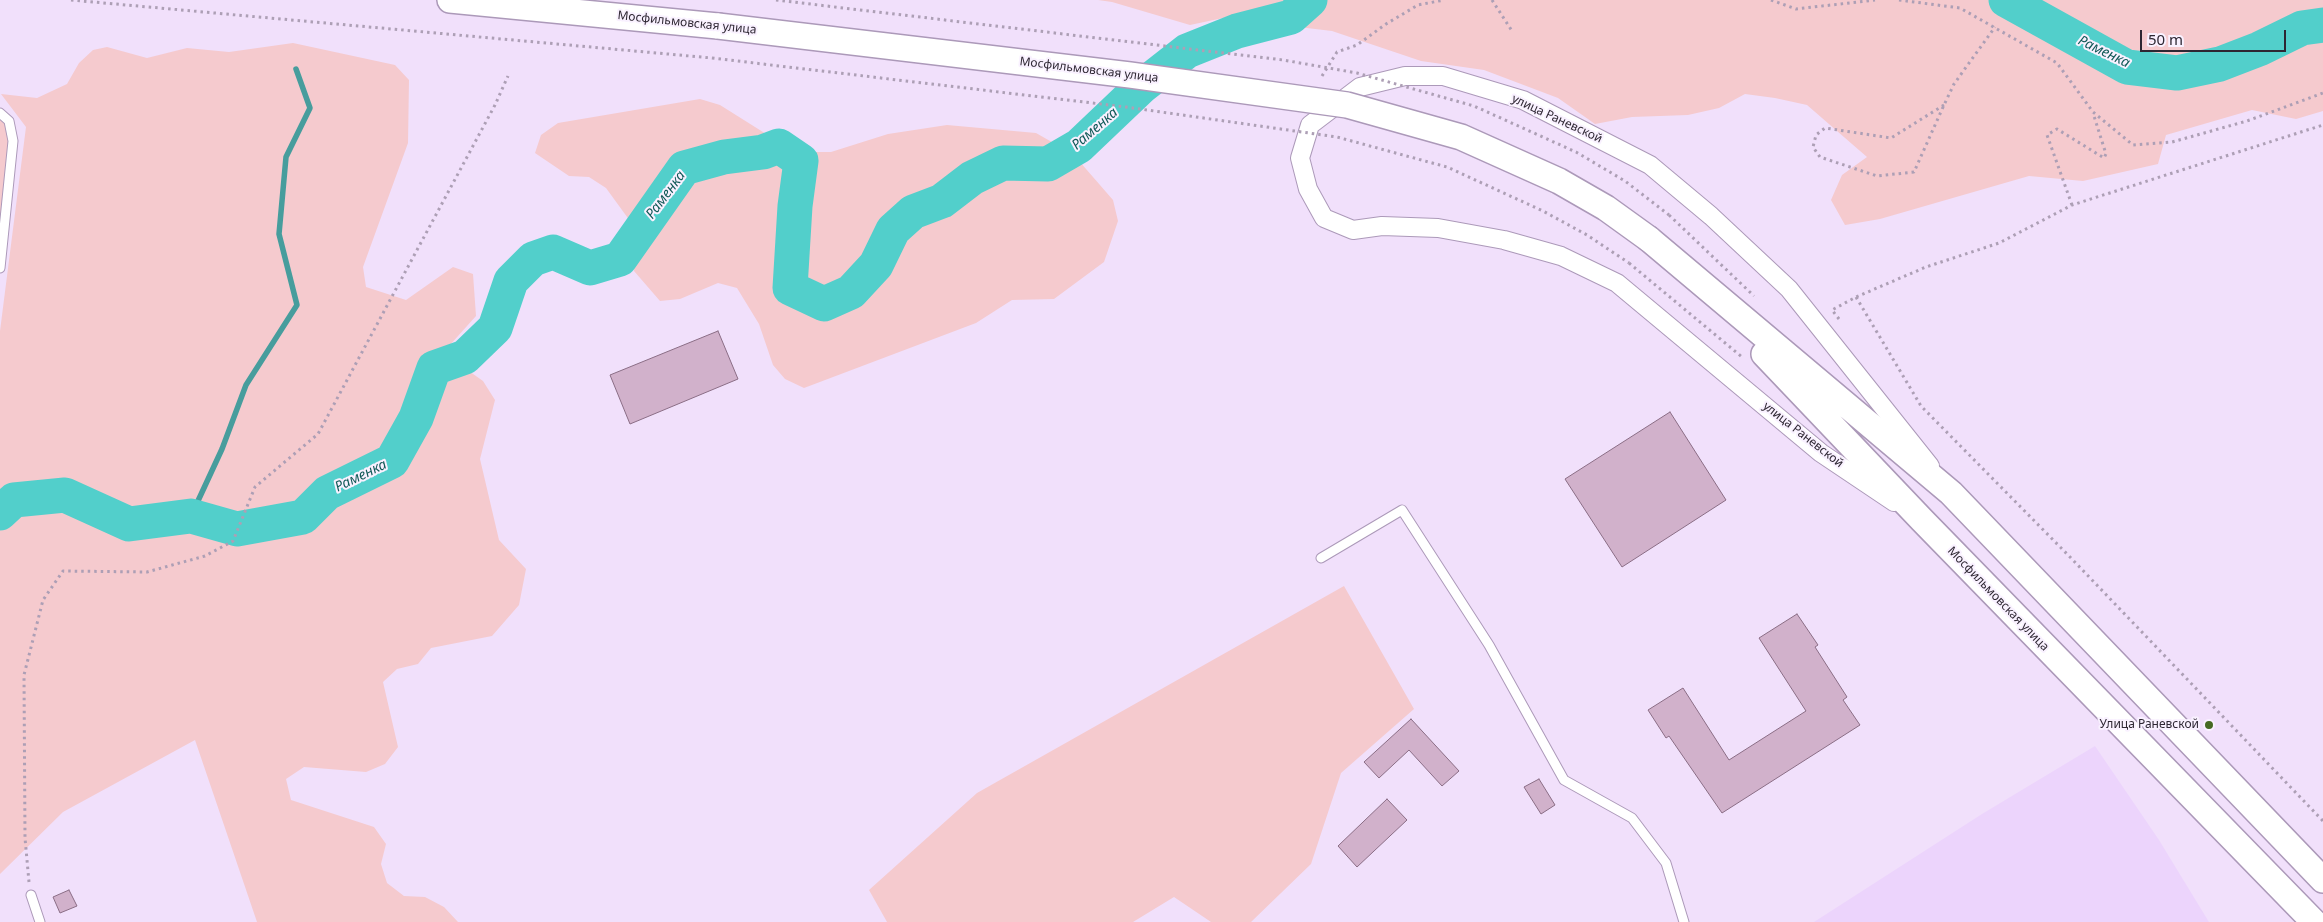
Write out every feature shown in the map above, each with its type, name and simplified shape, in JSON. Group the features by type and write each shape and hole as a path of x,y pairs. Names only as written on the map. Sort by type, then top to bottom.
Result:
{"street":[{"name":"Мосфильмовская улица","path":"450,0 718,26 1121,74 1347,104 1461,137 1559,182 1606,208 1649,239 1951,493 2323,880"},
{"name":"улица Раневской","path":"1922,520 1821,453 1617,283 1561,256 1504,240 1438,228 1382,226 1353,230 1324,218 1308,189 1300,158 1310,124 1360,87 1405,76 1443,76 1523,100 1650,165 1711,216 1789,289 1878,398 1951,493"},
{"name":"Мосфильмовская улица","path":"1687,272 1922,520 2314,922"}],"lane":[{"path":"0,113 9,121 13,141 0,268"},
{"path":"1321,558 1402,510 1489,645 1564,780 1632,818 1666,863 1684,922"},
{"path":"30,895 40,922"}],"path":[{"path":"71,0 712,58 1116,106 1337,137 1447,167 1542,211 1587,235 1629,263 1748,363"},
{"path":"1322,76 1337,52 1358,45 1386,24 1418,5 1444,0"},
{"path":"1492,0 1512,31"},
{"path":"1771,0 1796,9 1875,0"},
{"path":"1899,0 1960,8 2057,63 2093,112 2133,145 2162,143 2247,121 2323,92"},
{"path":"1944,105 1892,138 1825,128 1816,135 1813,147 1820,156 1877,176 1914,172 1954,84 1995,27"},
{"path":"30,895 25,838 24,675 43,600 63,571 147,572 206,556 233,541 255,487 318,434 495,105 508,76"},
{"path":"2072,205 2047,135 2057,129 2104,158 2106,154 2093,112"},
{"path":"1843,326 1832,310 1856,297 1926,267 1999,243 2072,205 2323,125"},
{"path":"1856,297 1921,406 2070,557 2323,821"}],"shaded area":[{"path":"1098,0 2323,0 2323,111 2296,119 2252,110 2166,135 2158,164 2083,181 2029,176 1880,219 1845,225 1831,200 1842,175 1867,157 1807,105 1745,94 1719,108 1688,115 1632,117 1595,124 1558,98 1484,70 1421,61 1332,31 1223,18 1190,25 1112,2"},
{"path":"293,43 395,65 409,80 408,143 363,267 366,287 406,300 453,267 473,274 476,316 449,346 459,364 483,381 495,400 480,459 499,540 526,569 519,605 492,636 431,648 418,664 397,669 383,682 398,747 385,764 366,772 304,767 286,779 291,800 374,827 386,844 381,864 387,883 404,896 425,897 444,907 458,922 257,922 195,740 63,812 0,874 0,331 26,127 1,94 37,98 67,84 79,63 93,50 107,47 147,58 187,48 229,52"},
{"path":"700,99 720,105 790,149 811,152 831,152 888,134 947,125 1036,133 1073,154 1113,200 1118,221 1104,262 1054,299 1012,300 976,323 804,388 785,379 773,365 759,324 737,288 718,283 680,299 660,301 634,271 638,232 606,188 589,177 569,176 535,153 541,135 558,123"},
{"path":"0,113 9,121 13,141 0,268"},
{"path":"1344,586 1414,709 1341,773 1311,864 1251,922 1211,922 1174,897 1133,922 887,922 869,890 977,793"},
{"path":"2095,746 2159,840 2209,922 1814,922 1982,814"}],"building":[{"path":"718,331 738,379 630,424 610,375"},
{"path":"1670,412 1726,500 1622,567 1565,479"},
{"path":"1797,614 1818,645 1815,647 1847,697 1843,700 1860,725 1722,813 1669,736 1666,738 1648,710 1683,688 1729,760 1806,711 1759,638"},
{"path":"1411,719 1459,771 1442,786 1409,750 1379,778 1364,762"},
{"path":"1539,779 1555,805 1541,814 1524,787"},
{"path":"1387,799 1407,820 1357,867 1338,846"},
{"path":"69,890 77,906 60,913 53,897"}],"waterway":[{"name":"Раменка","path":"0,513 14,500 65,495 129,524 191,516 237,529 303,517 327,493 392,461 416,418 434,368 465,357 495,328 511,281 533,259 553,252 590,268 620,259 684,168 724,157 763,152 779,146 801,161 795,206 790,288 824,304 851,292 876,265 893,230 913,212 942,201 972,178 1003,163 1048,164 1079,146 1141,87 1187,51 1237,31 1291,17 1310,0"},
{"name":"Раменка","path":"2006,0 2127,67 2177,73 2220,64 2259,49 2302,28 2323,25"},
{"path":"191,516 222,449 246,385 297,305 279,234 286,157 310,108 296,69"}],"place":[{"name":"Улица Раневской","path":"2209,725"}]}
